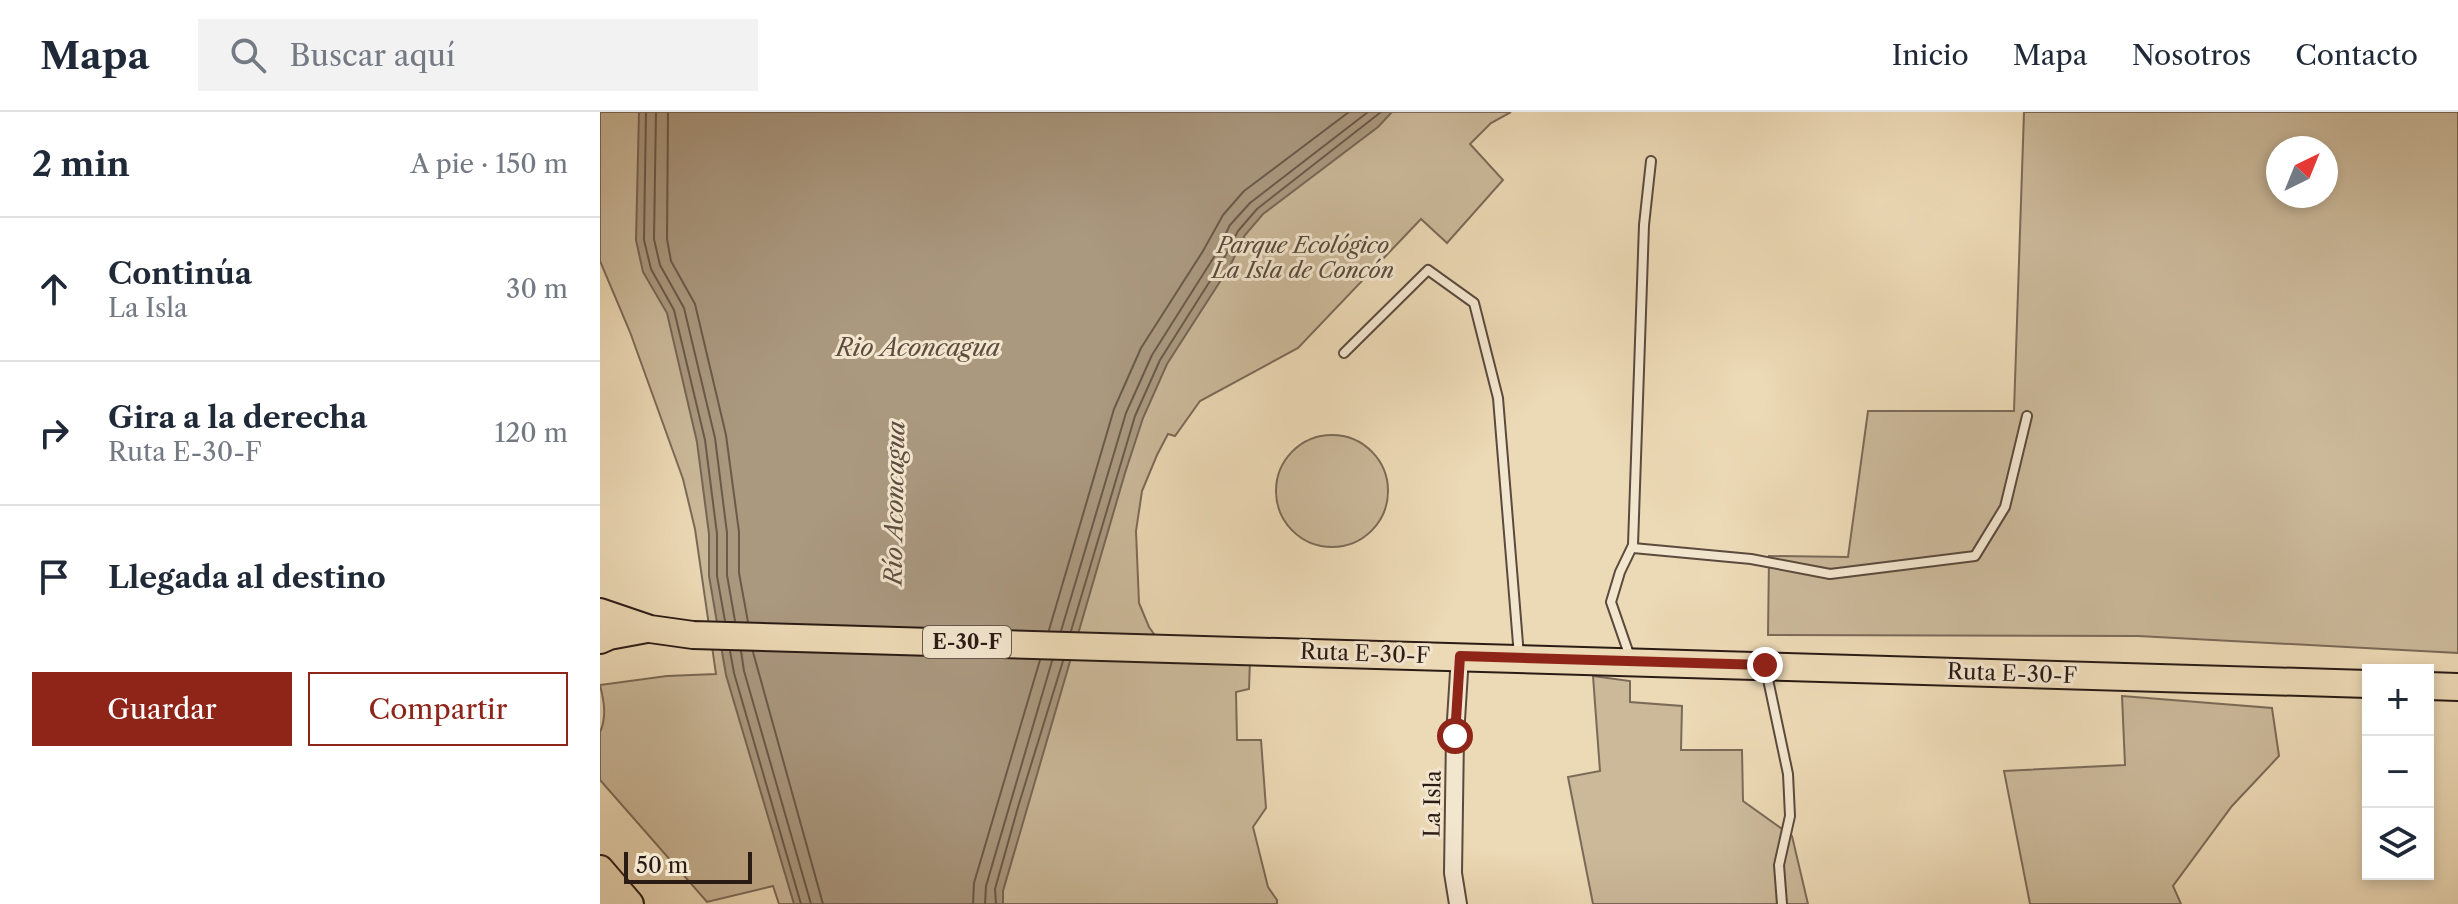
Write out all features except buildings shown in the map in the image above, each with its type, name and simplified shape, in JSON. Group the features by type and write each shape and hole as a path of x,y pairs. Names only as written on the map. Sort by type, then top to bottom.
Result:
{"main road":[{"name":"Ruta E-30-F","path":"600,612 650,629 693,635 2362,684"},
{"name":"Ruta E-30-F","path":"600,640 650,629"},
{"path":"2434,686 2458,687"},
{"path":"600,869 630,904"},
{"path":"600,899 604,904"}],"street":[{"name":"La Isla","path":"1458,904 1453,873 1455,736 1460,656"}],"lane":[{"path":"1631,661 1611,602 1620,572 1633,548 1644,225 1651,161"},
{"path":"1344,353 1428,270 1474,303 1498,398 1519,658"},
{"path":"1633,548 1751,559 1830,574 1975,556 2005,507 2027,416"},
{"path":"1765,665 1788,774 1790,816 1779,865 1782,904"}],"green space":[{"name":"Rio Aconcagua","path":"600,112 1511,112 1491,123 1470,144 1503,180 1447,243 1421,219 1298,348 1200,401 1175,436 1168,434 1142,491 1136,531 1139,603 1149,627 1172,659 1250,660 1249,689 1236,692 1237,740 1261,740 1266,808 1253,827 1268,887 1277,904 779,904 773,886 707,902 600,780 600,732 604,703 600,685 667,676 716,674 695,529 683,479 630,332 600,261"},
{"path":"2024,112 2458,112 2458,653 2138,636 1768,635 1769,556 1848,557 1868,411 2014,411"},
{"path":"1332,435 1354,439 1372,451 1384,469 1388,491 1384,513 1372,531 1354,543 1332,547 1310,543 1292,531 1280,513 1276,491 1280,469 1292,451 1310,439"},
{"path":"1593,676 1630,681 1630,702 1682,706 1681,750 1742,750 1743,801 1792,836 1808,904 1593,904 1568,777 1600,771"},
{"path":"2122,696 2272,708 2279,756 2232,806 2173,886 2181,904 2030,904 2004,771 2125,765"}],"water":[{"name":"Rio Aconcagua","path":"639,112 1392,112 1378,127 1263,214 1245,235 1230,266 1167,364 1143,418 1125,473 1003,891 1003,904 794,904 726,675 709,576 709,534 697,442 667,313 643,272 636,240"}],"route":[{"path":"1455,736 1460,656 1765,665"}],"park label":[{"name":"Parque Ecológico La Isla de Concón","path":"1303,258"}],"water label":[{"name":"Río Aconcagua","path":"895,503"}]}
